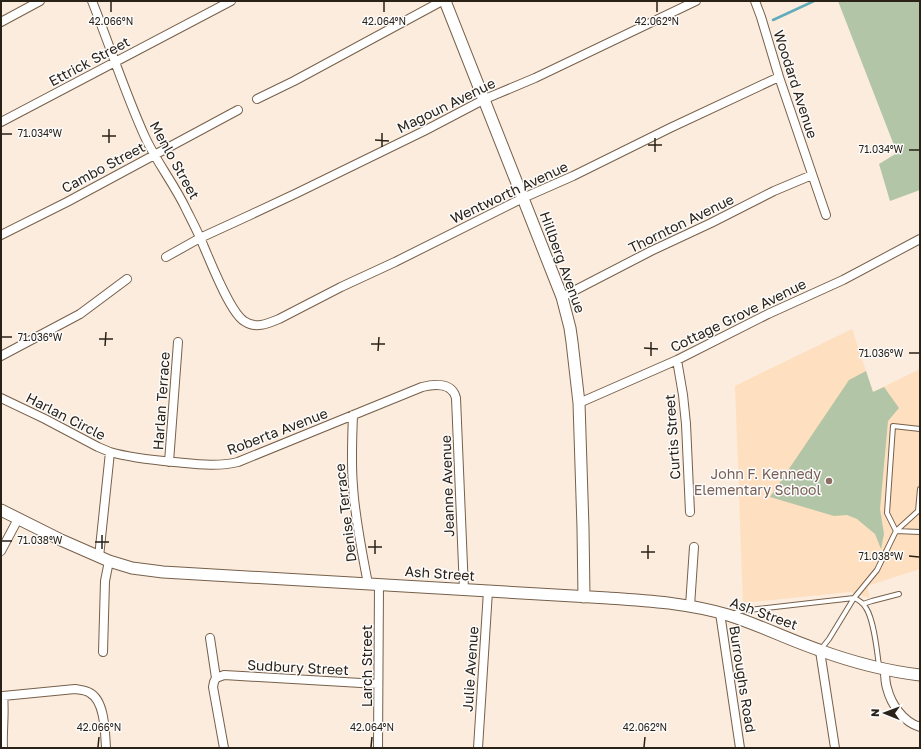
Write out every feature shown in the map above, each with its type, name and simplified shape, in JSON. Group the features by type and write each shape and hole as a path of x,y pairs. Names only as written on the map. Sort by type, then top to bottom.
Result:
{"street":[{"path":"1,22 40,1"},
{"name":"Menlo Street","path":"92,1 145,137 180,195 226,296 240,317 249,324"},
{"name":"Ettrick Street","path":"1,122 231,1"},
{"path":"257,99 294,81 442,1"},
{"name":"Hillberg Avenue","path":"445,1 562,297 570,328 579,403 584,597"},
{"name":"Magoun Avenue","path":"166,257 200,238 424,131 485,99 535,78 696,1"},
{"name":"Woodard Avenue","path":"755,1 826,215"},
{"name":"Wentworth Avenue","path":"249,324 261,325 279,319 341,286 395,262 523,198 573,176 779,76"},
{"name":"Cambo Street","path":"1,235 67,202 238,110"},
{"name":"Thornton Avenue","path":"562,297 651,251 774,191 812,175"},
{"name":"Cottage Grove Avenue","path":"579,403 677,360 768,314 843,280 920,239"},
{"path":"1,356 80,314 127,279"},
{"name":"Harlan Terrace","path":"170,462 178,342"},
{"name":"Curtis Street","path":"677,360 686,424 690,512"},
{"name":"Roberta Avenue","path":"110,452 140,459 223,465 238,462 422,387 433,385 446,386"},
{"name":"Jeanne Avenue","path":"446,386 453,390 456,398 464,590"},
{"name":"Harlan Circle","path":"1,398 110,452 104,559 105,581 103,652"},
{"name":"Denise Terrace","path":"353,415 353,488 368,584"},
{"name":"Ash Street","path":"1,510 104,559 132,568 163,572 646,601 690,606 724,614 755,624 820,651 857,662 920,675"},
{"path":"1,552 18,519"},
{"path":"690,606 694,547"},
{"name":"Larch Street","path":"378,748 379,584"},
{"name":"Julie Avenue","path":"478,748 488,591"},
{"name":"Burroughs Road","path":"724,614 740,748"},
{"path":"210,638 216,678 213,687 224,748"},
{"path":"820,651 835,748"},
{"path":"882,668 887,688 893,703 902,716 909,722 920,727"},
{"name":"Sudbury Street","path":"216,678 224,676 378,684"},
{"path":"3,748 2,732 4,708 2,695 75,689 91,693 98,701 102,712 106,748"}],"lane":[{"path":"896,531 887,513 893,426 920,429"},
{"path":"820,651 854,598 877,570 896,531 918,510 920,489"},
{"path":"896,531 920,532"},
{"path":"863,604 899,594"},
{"path":"724,614 854,598 860,601 866,608 871,622 882,668"}],"shaded area":[{"name":"John F. Kennedy Elementary School","path":"852,329 873,392 920,369 920,569 867,586 870,598 850,592 743,603 735,386"}],"green space":[{"path":"838,1 920,1 920,190 890,201 879,164 897,153"},
{"path":"866,371 873,392 884,387 899,408 888,421 880,509 884,534 881,549 875,534 857,519 847,515 834,516 770,497 849,380"}],"waterway":[{"path":"773,20 814,1"}],"place":[{"name":"John F. Kennedy Elementary School","path":"829,481"}]}
